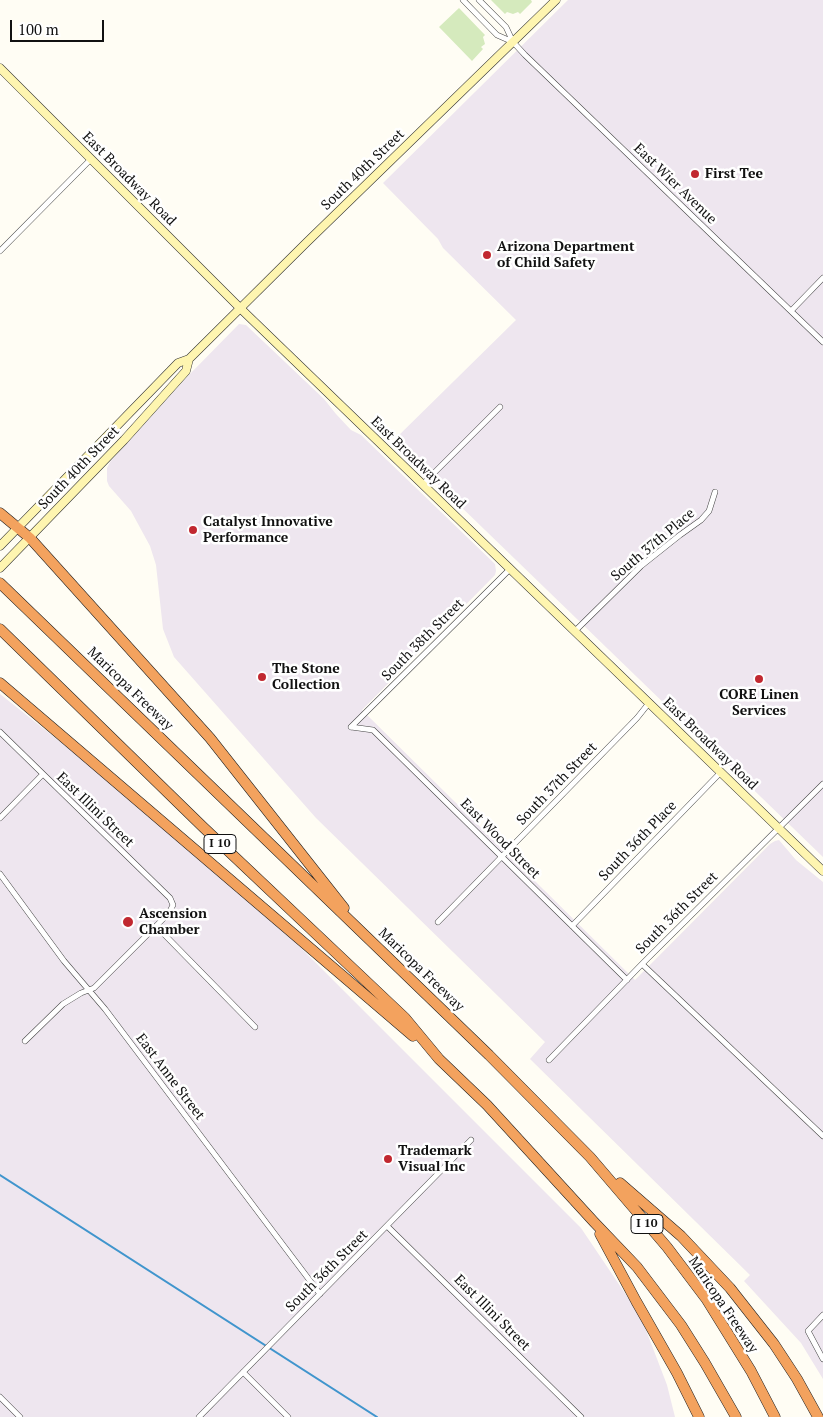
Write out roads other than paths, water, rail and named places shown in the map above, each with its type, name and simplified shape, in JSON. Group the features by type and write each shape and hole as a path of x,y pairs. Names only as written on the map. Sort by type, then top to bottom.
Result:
{"highway":[{"path":"0,512 30,538 210,738 370,940"},
{"name":"Maricopa Freeway","path":"0,583 489,1055 595,1162 667,1247 707,1300 751,1371 775,1417"},
{"name":"I 10","path":"0,629 203,827 405,1018 439,1059 487,1105 594,1222 638,1267 681,1324 736,1417"},
{"path":"0,683 439,1059"},
{"path":"595,1162 681,1236 730,1288 774,1344 797,1379 818,1417"},
{"path":"594,1222 699,1417"}],"main road":[{"name":"South 40th Street","path":"0,546 178,363 189,359 556,0"},
{"name":"East Broadway Road","path":"0,68 240,308 823,871"},
{"name":"South 40th Street","path":"0,568 124,440 186,371 189,359"}],"street":[{"path":"463,0 497,35 513,42"},
{"path":"479,0 506,27 513,42"},
{"name":"East Wier Avenue","path":"513,42 823,342"},
{"path":"0,251 91,158"},
{"path":"791,311 823,278"},
{"path":"423,484 500,407"},
{"name":"South 37th Place","path":"575,631 641,566 702,520 709,511 715,492"},
{"name":"South 38th Street","path":"351,728 510,568"},
{"name":"South 37th Street","path":"438,922 637,718 649,702"},
{"name":"East Wood Street","path":"351,728 373,730 627,980"},
{"name":"East Illini Street","path":"0,732 170,898 173,905 156,926"},
{"name":"South 36th Place","path":"572,926 720,772"},
{"path":"0,818 43,774"},
{"name":"South 36th Street","path":"549,1060 642,964 823,784"},
{"name":"East Anne Street","path":"0,874 87,990 105,1009 320,1294"},
{"path":"25,1041 64,1004 87,990 94,988 156,926 255,1027"},
{"path":"642,964 823,1136"},
{"name":"South 36th Street","path":"199,1417 472,1140"},
{"name":"East Illini Street","path":"387,1226 581,1417"},
{"path":"823,1315 808,1330 823,1359"},
{"path":"243,1372 288,1417"},
{"path":"0,1397 20,1417"}],"waterway":[{"path":"0,1175 377,1417"}],"place":[{"name":"First Tee","path":"695,174"},
{"name":"Arizona Department of Child Safety","path":"487,255"},
{"name":"Catalyst Innovative Performance","path":"193,530"},
{"name":"The Stone Collection","path":"262,677"},
{"name":"CORE Linen Services","path":"759,679"},
{"name":"Ascension Chamber","path":"128,922"},
{"name":"Trademark Visual Inc","path":"388,1159"}]}
